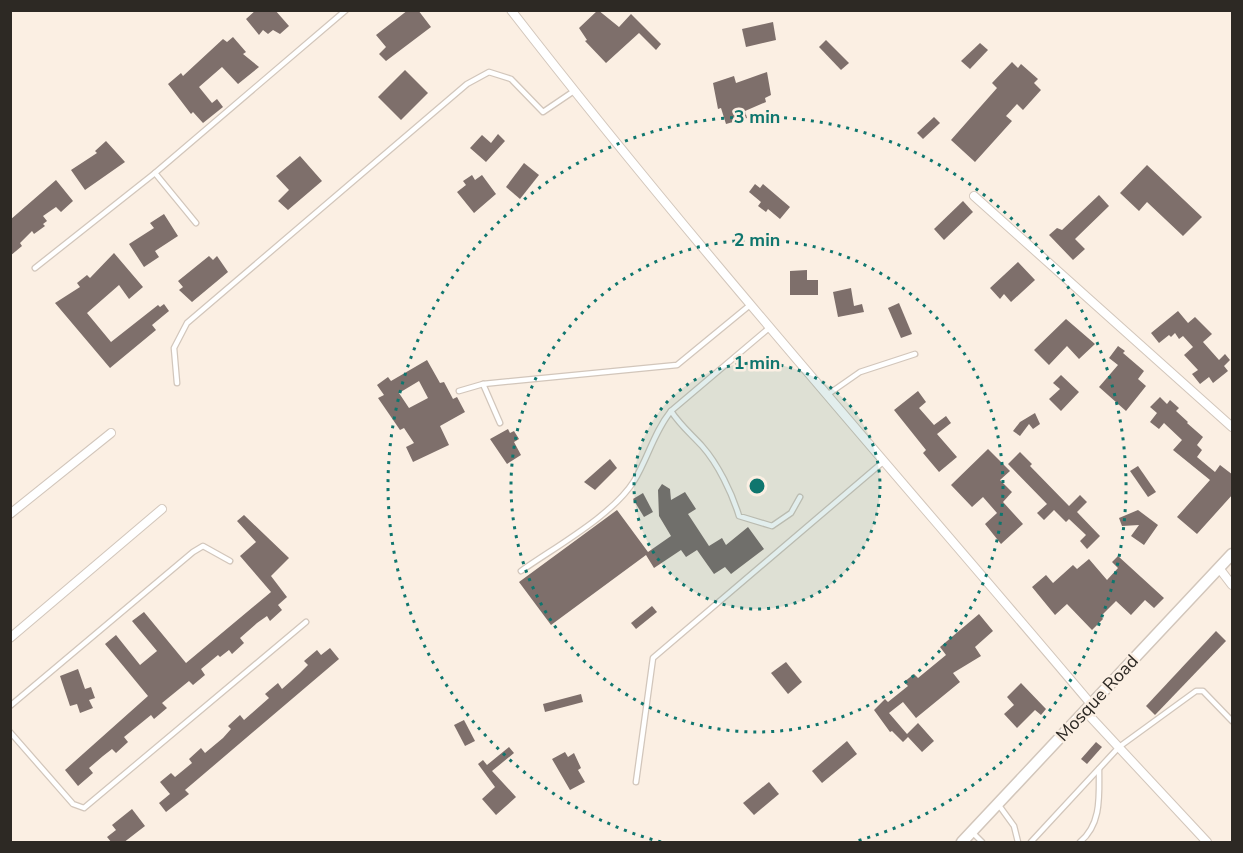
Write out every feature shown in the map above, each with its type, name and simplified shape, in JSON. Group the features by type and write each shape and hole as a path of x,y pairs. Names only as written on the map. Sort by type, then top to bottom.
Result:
{"street":[{"path":"511,10 574,91 769,328 885,460 1119,747 1207,843"},
{"path":"975,196 1233,427"},
{"path":"10,514 111,433"},
{"path":"10,638 162,508"},
{"name":"Mosque Road","path":"962,843 1233,555"},
{"path":"1219,568 1233,585"}],"lane":[{"path":"35,268 155,173 346,10"},
{"path":"177,383 174,348 187,323 467,84 489,72 511,78 543,112 574,91"},
{"path":"155,173 196,223"},
{"path":"459,391 483,384 677,365 750,304"},
{"path":"521,571 617,503 634,480 660,425 671,411 769,328"},
{"path":"827,395 860,372 915,354"},
{"path":"483,384 500,423"},
{"path":"671,411 679,424 704,447 731,495 739,516 772,526 791,513 800,497"},
{"path":"636,782 653,658 885,460"},
{"path":"10,706 193,552 203,546 230,561"},
{"path":"10,732 73,804 84,808 306,622"},
{"path":"1035,842 1119,747 1199,690 1233,721"},
{"path":"1080,843 1089,834 1099,809 1099,769"},
{"path":"998,804 1014,826 1018,843"},
{"path":"972,832 982,843"}],"building":[{"path":"256,10 275,10 289,26 280,34 273,30 268,34 263,30 259,35 246,19"},
{"path":"408,10 418,10 431,27 386,61 379,54 386,47 376,35"},
{"path":"598,10 619,27 631,14 661,44 656,50 639,33 606,63 585,41 587,40 579,28"},
{"path":"773,22 776,40 746,47 742,29"},
{"path":"233,37 246,52 243,54 259,67 238,84 222,67 199,87 212,103 217,99 223,107 203,123 193,112 191,114 168,84 181,73 183,76 223,39 227,42"},
{"path":"826,40 849,63 841,70 819,47"},
{"path":"980,43 988,50 970,69 961,61"},
{"path":"1012,62 1018,68 1021,64 1038,79 1034,83 1041,90 1023,110 1017,104 1006,116 1012,121 975,162 951,140 997,88 992,83"},
{"path":"405,70 428,93 401,120 378,97"},
{"path":"767,72 771,95 765,98 766,102 745,111 747,118 726,124 721,108 718,109 713,83 734,76 736,83"},
{"path":"934,117 940,123 923,139 917,133"},
{"path":"498,134 505,141 486,162 470,148 482,135 491,143"},
{"path":"106,141 125,162 85,190 71,170 97,153 95,151"},
{"path":"300,156 322,181 288,210 278,201 289,190 276,176"},
{"path":"524,163 539,175 520,199 506,187"},
{"path":"1147,165 1202,217 1183,236 1147,202 1139,211 1120,193"},
{"path":"472,175 475,180 482,175 496,194 474,213 457,192 466,185 463,181"},
{"path":"56,180 73,201 61,212 56,207 43,216 47,221 43,224 45,226 34,234 32,231 20,243 22,246 10,256 10,220"},
{"path":"755,184 760,188 763,184 790,207 780,219 768,209 766,212 758,206 761,202 749,192"},
{"path":"1099,195 1109,206 1075,239 1085,249 1073,260 1049,235 1057,228 1062,230"},
{"path":"963,201 973,212 944,240 934,229"},
{"path":"164,214 178,236 155,251 159,257 144,267 129,244 154,228 150,223"},
{"path":"114,253 143,287 129,299 119,285 87,313 111,342 158,305 160,307 164,304 169,311 152,325 156,330 110,368 55,303 80,287 77,283 87,275 90,278"},
{"path":"209,256 213,260 217,256 228,272 192,302 179,290 183,287 178,281"},
{"path":"1018,262 1035,280 1011,302 1004,294 1000,299 990,288"},
{"path":"807,270 807,280 818,280 818,295 790,295 790,271"},
{"path":"851,288 854,306 862,304 864,312 838,317 833,292"},
{"path":"899,303 912,334 901,338 888,308"},
{"path":"1178,311 1188,323 1195,317 1212,334 1203,342 1219,360 1225,354 1230,360 1224,366 1228,371 1213,383 1209,377 1200,384 1192,374 1198,370 1184,355 1193,347 1183,336 1179,339 1175,333 1159,343 1151,333"},
{"path":"1066,319 1095,344 1079,359 1067,346 1049,365 1034,350"},
{"path":"1118,346 1144,371 1138,379 1146,386 1126,411 1099,387 1118,365 1109,358"},
{"path":"427,360 440,383 444,382 453,399 457,397 465,412 440,426 449,445 413,462 406,447 414,443 404,428 400,430 378,398 384,395 377,385 388,377 391,381","holes":["419,381 428,398 409,408 399,393"]},
{"path":"1061,375 1079,392 1061,411 1049,399 1060,389 1053,383"},
{"path":"918,391 926,402 919,408 934,425 946,416 951,423 937,434 957,457 939,472 923,453 926,450 894,410"},
{"path":"1160,397 1167,404 1170,400 1179,408 1176,411 1203,437 1197,445 1202,450 1197,457 1215,472 1220,465 1233,475 1233,494 1197,534 1177,517 1210,480 1173,450 1182,440 1164,423 1159,429 1150,422 1157,413 1150,407"},
{"path":"1035,413 1040,424 1033,429 1029,424 1020,436 1013,431 1020,422"},
{"path":"508,429 510,433 514,431 519,439 514,442 521,455 507,464 490,439"},
{"path":"988,449 1010,471 1000,480 1012,492 1003,502 1023,524 1001,544 985,524 997,513 983,497 972,507 951,485"},
{"path":"1020,452 1032,464 1030,466 1069,506 1080,495 1087,502 1077,512 1100,536 1087,549 1080,541 1086,535 1069,519 1066,522 1054,510 1044,520 1037,513 1047,504 1008,464"},
{"path":"610,459 617,468 595,490 584,482"},
{"path":"1138,466 1156,492 1148,497 1130,471"},
{"path":"662,484 670,489 671,500 685,492 696,509 688,514 709,546 722,538 726,545 748,527 764,549 731,574 725,567 714,574 697,550 686,557 681,550 654,568 646,555 551,625 519,582 617,510 648,552 671,536 659,516 658,490"},
{"path":"643,493 653,512 644,517 633,499"},
{"path":"1138,510 1158,525 1144,545 1131,536 1139,525 1122,526 1119,518"},
{"path":"244,515 289,558 271,576 287,597 278,605 282,610 270,621 267,616 257,623 240,638 244,643 232,654 229,650 220,657 218,655 201,669 205,675 193,685 189,681 162,703 167,708 154,719 151,715 124,737 128,742 116,753 112,749 89,768 93,773 78,786 65,770 148,696 105,644 116,635 140,665 157,651 132,621 144,612 186,663 271,592 240,556 256,542 237,521"},
{"path":"1118,556 1164,598 1154,608 1145,600 1131,615 1116,601 1101,616 1103,619 1092,630 1067,604 1055,615 1032,587 1046,575 1053,583 1073,565 1077,569 1089,559 1107,580 1118,568 1112,562"},
{"path":"652,606 657,612 636,629 631,623"},
{"path":"979,614 993,631 975,647 981,656 953,673 960,682 916,718 903,702 889,713 907,734 918,723 934,741 922,752 908,737 903,742 892,731 890,732 874,710 885,699 888,702 908,686 904,682 914,674 918,678 946,655 940,647"},
{"path":"1216,631 1226,641 1155,715 1146,706"},
{"path":"330,648 339,659 185,790 189,794 166,812 159,803 170,794 160,782 171,773 175,777 192,763 189,759 201,748 205,753 223,738 231,729 228,726 240,715 244,720 269,698 265,694 278,683 282,689 308,665 304,661 317,650 321,655"},
{"path":"786,662 802,682 788,694 771,673"},
{"path":"78,669 85,689 91,687 95,698 89,700 93,708 80,713 77,704 70,706 60,676"},
{"path":"1021,683 1046,709 1041,715 1035,710 1017,728 1004,714 1014,705 1007,697"},
{"path":"581,694 583,702 545,712 543,704"},
{"path":"464,720 475,741 465,746 454,725"},
{"path":"847,741 857,754 822,783 812,771"},
{"path":"1096,742 1102,747 1087,764 1081,759"},
{"path":"509,747 514,753 492,771 516,797 496,815 482,799 495,787 478,764 483,760 487,765"},
{"path":"565,752 568,757 574,753 581,768 578,770 585,782 570,790 552,759"},
{"path":"769,782 779,794 754,815 743,803"},
{"path":"132,809 145,826 123,843 112,843 107,837 116,830 112,825"}]}
